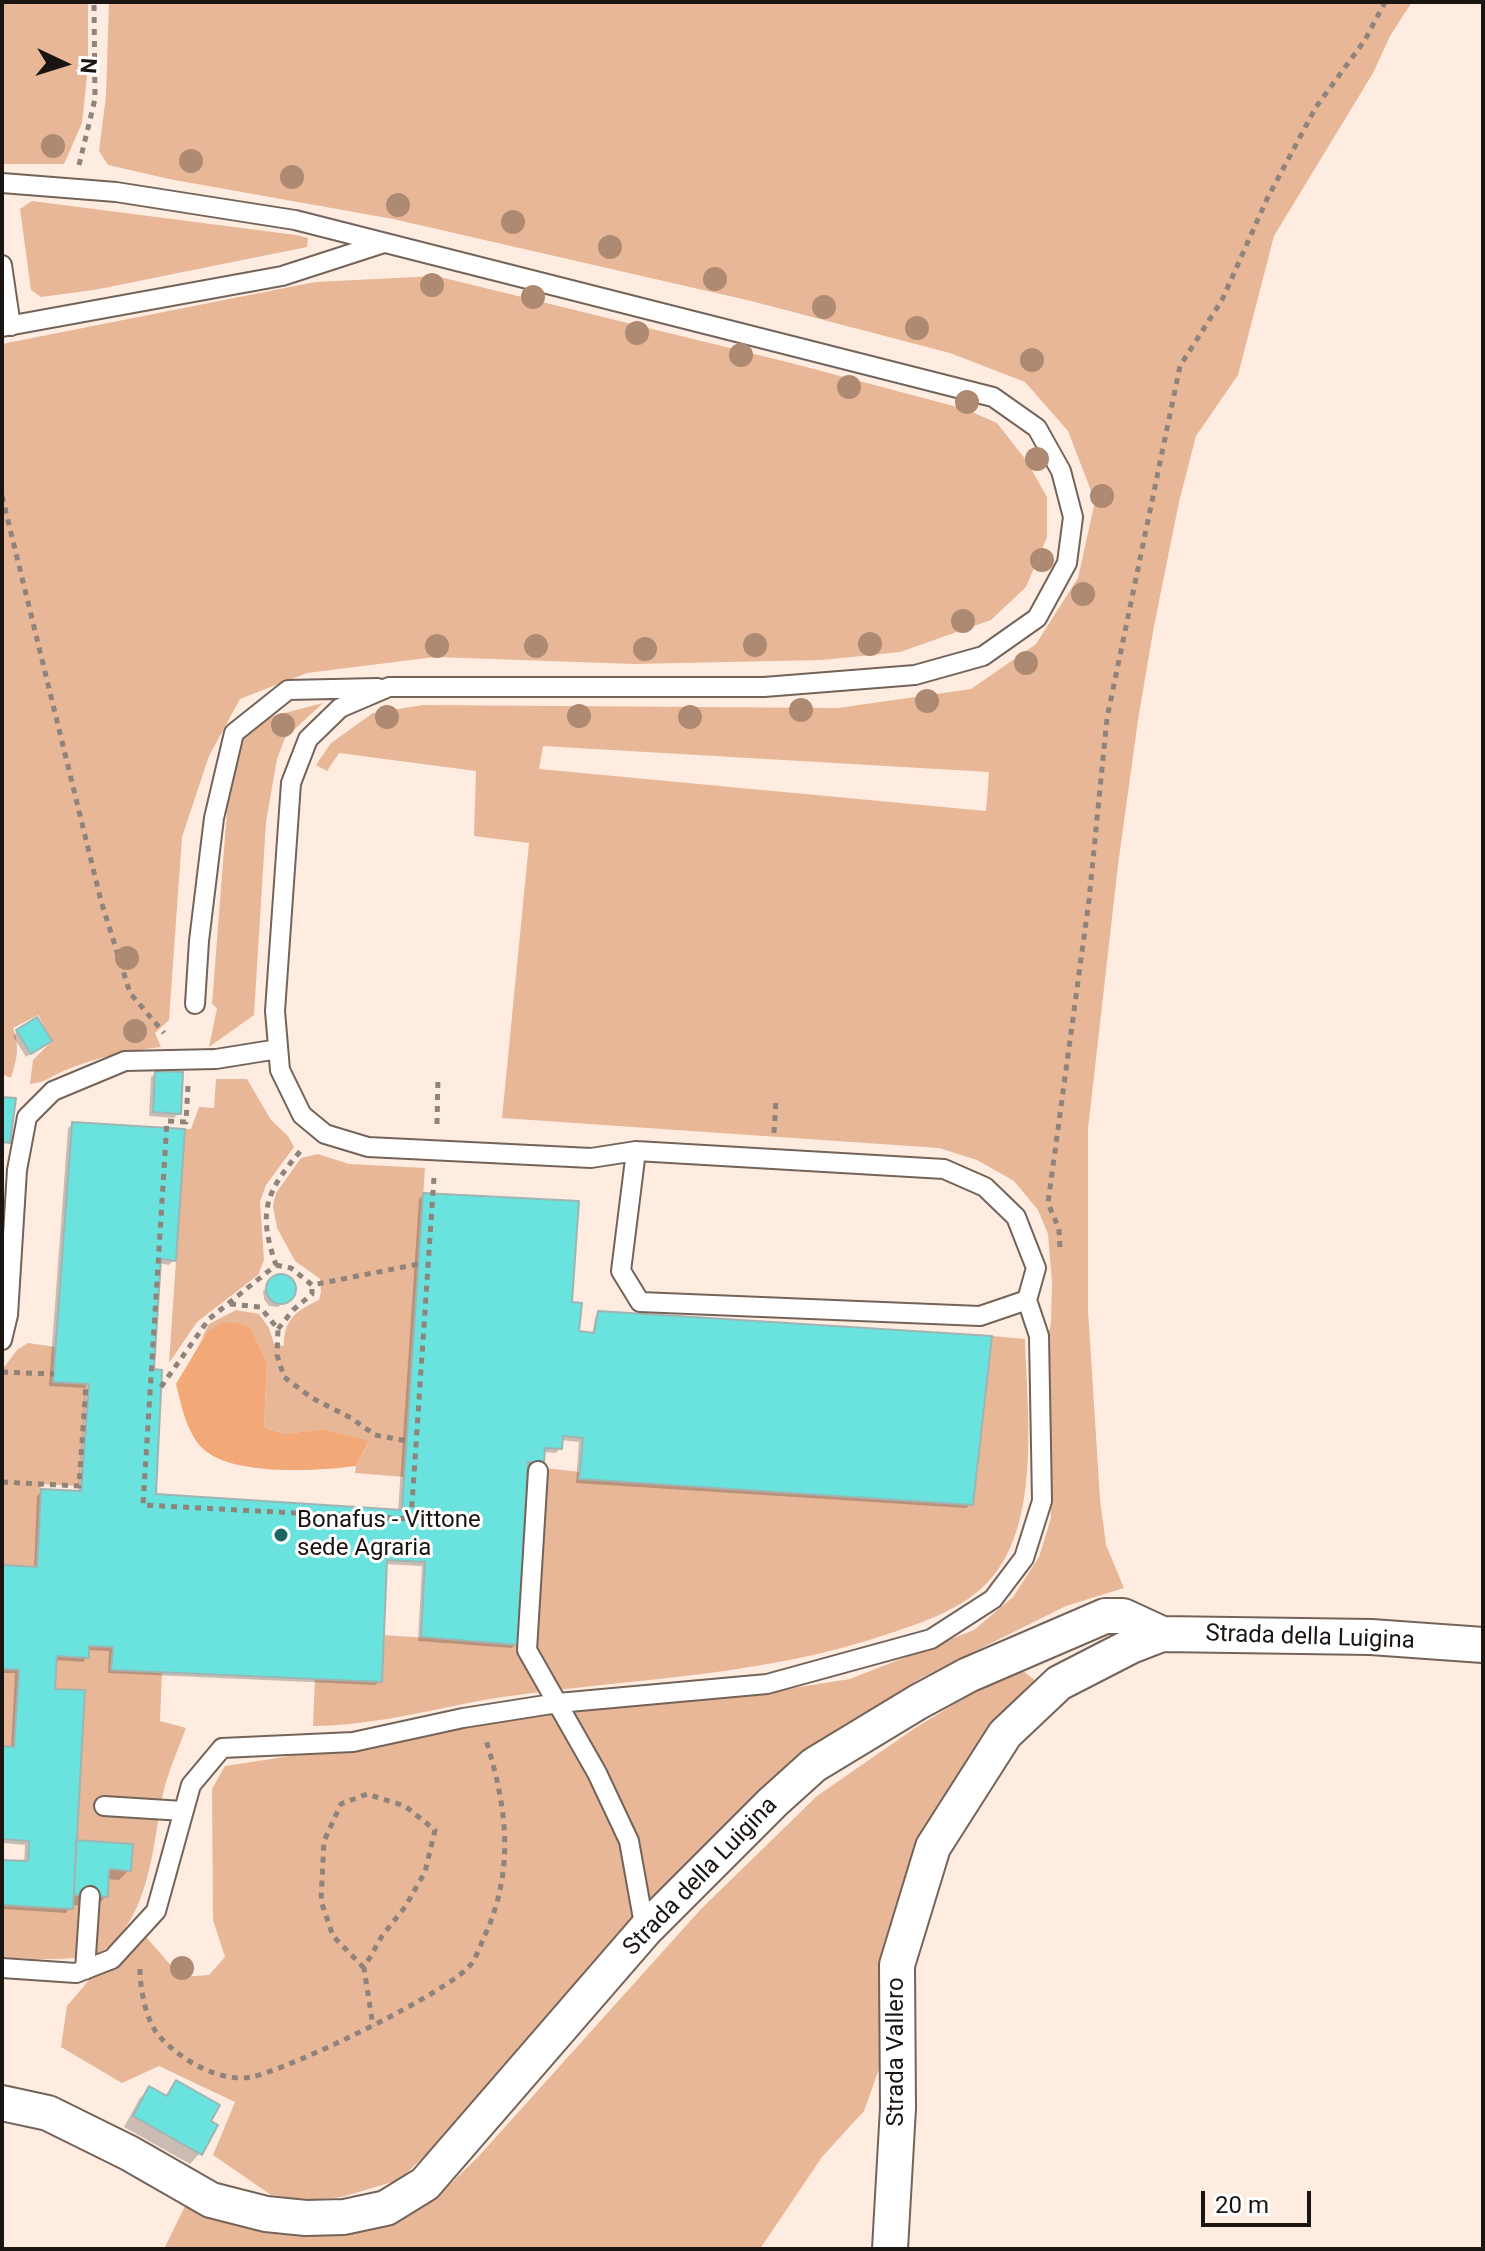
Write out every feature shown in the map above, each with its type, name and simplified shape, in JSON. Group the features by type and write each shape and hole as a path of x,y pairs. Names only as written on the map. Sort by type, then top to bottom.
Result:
{"street":[{"name":"Strada della Luigina","path":"2,2103 48,2113 129,2153 211,2200 266,2214 306,2218 344,2217 386,2208 425,2184 645,1930 773,1802 814,1765 968,1675 1105,1616 1123,1616 1162,1634 1371,1637 1483,1645"},
{"name":"Strada Vallero","path":"890,2249 898,2108 897,1965 933,1847 1005,1734 1059,1683 1131,1646 1162,1634"}],"lane":[{"path":"2,183 116,192 295,220 993,397 1037,428 1061,471 1073,517 1067,563 1037,618 983,656 915,675 764,687 288,690 234,733 214,818 199,941 195,1004"},
{"path":"2,265 6,327 282,276 384,243"},
{"path":"2,1968 76,1973 112,1959 156,1911 191,1785 222,1748 353,1742 558,1703 767,1684 931,1639 993,1599 1024,1558 1042,1501 1039,1336 1027,1300 1036,1268 1016,1217 985,1187 944,1169 636,1151 591,1158 368,1147 325,1134 302,1115 280,1070 275,1011 291,783 308,739 340,708 389,687"},
{"path":"2,1340 8,1315 17,1170 27,1117 53,1091 125,1061 216,1059 278,1049"},
{"path":"636,1151 621,1271 640,1302 980,1316 1027,1300"},
{"path":"538,1471 527,1650 597,1773 629,1841 645,1930"},
{"path":"104,1806 183,1811"},
{"path":"85,1970 90,1896"}],"path":[{"path":"73,189 95,99 94,2"},
{"path":"1060,1258 1059,1229 1048,1203 1089,900 1107,718 1180,366 1222,300 1267,199 1316,107 1365,40 1385,2"},
{"path":"2,496 101,901 130,993 185,1059 189,1071 186,1122 167,1121 143,1505 411,1519 433,1193"},
{"path":"437,1150 438,1077"},
{"path":"276,1265 267,1240 267,1200 281,1175 305,1146"},
{"path":"312,1285 419,1264"},
{"path":"276,1265 291,1268 312,1285"},
{"path":"161,1387 209,1319 276,1265"},
{"path":"312,1285 312,1294 293,1310 278,1329 277,1355 284,1377 312,1398 351,1418 375,1435 407,1441"},
{"path":"229,1304 260,1307 278,1329"},
{"path":"2,1372 54,1374"},
{"path":"2,1482 80,1486 86,1384"},
{"path":"142,1927 140,1991 158,2036 183,2056 218,2076 251,2077 373,2026 446,1985 471,1965 496,1912 506,1860 503,1807 479,1716"},
{"path":"364,1968 425,1872 435,1830 405,1806 367,1794 341,1804 324,1841 321,1901 333,1936 364,1968 373,2026"}],"shaded area":[{"path":"2,2 88,2 88,67 82,123 64,164 2,164"},
{"path":"109,2 1412,2 1390,36 1373,73 1274,236 1238,375 1196,436 1154,626 1118,865 1088,1129 1088,1310 1100,1499 1106,1545 1124,1588 1066,1606 919,1679 797,1764 450,2132 399,2180 342,2197 308,2200 271,2195 213,2155 235,2102 159,2066 122,2083 61,2047 67,2006 90,1979 115,1965 141,1938 147,1938 181,1977 209,1975 225,1957 213,1920 212,1789 225,1766 304,1754 359,1750 490,1720 743,1696 850,1679 974,1630 1013,1597 1039,1557 1051,1518 1045,1350 1051,1323 1052,1282 1048,1234 1038,1210 1014,1181 977,1160 939,1148 502,1118 529,843 474,836 476,771 339,753 327,771 316,765 331,743 373,713 423,705 838,708 971,689 1036,644 1078,578 1095,501 1068,431 1025,382 950,353 751,301 393,219 108,165 99,151 106,96","holes":["543,746 989,772 986,811 539,769"]},
{"path":"32,201 296,235 308,238 307,247 94,290 41,297 31,290 20,209"},
{"path":"436,276 791,363 965,409 997,423 1026,460 1047,497 1047,537 1026,587 991,620 900,652 822,660 634,664 435,657 307,673 240,699 209,756 182,837 169,1020 155,1033 161,1047 101,1058 30,1084 33,1060 52,1041 38,1015 13,1028 17,1047 15,1065 11,1078 2,1074 2,344 315,282"},
{"path":"323,703 285,738 277,759 266,822 254,1015 209,1047 217,1008 212,1004 227,811 239,738 273,716"},
{"path":"216,1079 247,1079 271,1120 288,1136 294,1147 266,1185 260,1202 264,1260 258,1275 197,1322 169,1363 185,1129 191,1129 199,1107 214,1108"},
{"path":"318,1154 349,1164 425,1168 405,1477 355,1473 369,1442 323,1429 285,1434 264,1427 267,1363 251,1328 207,1332 199,1344 209,1324 236,1310 259,1314 269,1328 274,1344 284,1346 286,1329 293,1317 319,1300 320,1279 295,1261 277,1228 273,1206 276,1193 301,1158"},
{"path":"222,1323 251,1328 267,1363 264,1427 285,1434 323,1429 369,1441 356,1466 295,1470 248,1467 209,1454 197,1442 186,1421 176,1384 207,1332"},
{"path":"992,1336 1025,1339 1028,1434 1024,1500 1005,1559 987,1583 954,1607 891,1633 844,1647 750,1667 510,1696 362,1723 313,1726 315,1678 383,1635 518,1644 528,1462 544,1463 545,1468 580,1472 580,1479 973,1505"},
{"path":"28,1343 56,1347 53,1382 86,1384 79,1486 41,1484 37,1567 2,1565 2,1370 17,1350"},
{"path":"89,1646 113,1647 111,1670 162,1672 160,1721 186,1728 164,1789 147,1880 131,1919 105,1949 71,1958 2,1957 2,1905 72,1909 74,1895 108,1897 109,1869 131,1870 133,1844 76,1840 85,1691 55,1689 57,1656 89,1658"},
{"path":"1017,1666 1042,1686 926,1837 884,2055 864,2111 822,2157 760,2249 164,2249 186,2204 388,2220 435,2199 478,2157 701,1909 817,1796 915,1728"},
{"path":"2,1669 19,1670 14,1747 2,1746"}],"building":[{"path":"37,1017 52,1041 31,1054 16,1030"},
{"path":"155,1071 183,1072 181,1114 153,1112"},
{"path":"2,1097 16,1098 10,1143 2,1142"},
{"name":"Bonafus - Vittone sede Agraria","path":"72,1122 185,1129 176,1261 161,1259 154,1369 162,1370 156,1494 402,1510 423,1193 579,1201 572,1302 582,1303 579,1331 594,1333 598,1311 992,1336 973,1505 579,1479 583,1438 563,1436 562,1449 545,1448 544,1463 528,1462 518,1645 421,1637 425,1562 387,1560 382,1682 111,1670 113,1647 89,1646 89,1658 57,1656 55,1689 85,1690 73,1909 2,1905 2,1860 28,1861 29,1841 2,1839 2,1746 14,1747 19,1670 2,1669 2,1565 37,1567 41,1489 81,1491 89,1384 53,1382"},
{"path":"281,1274 292,1278 296,1289 292,1300 281,1304 270,1300 266,1289 270,1278"},
{"path":"76,1840 133,1844 131,1871 109,1869 108,1897 74,1895"},
{"path":"176,2080 220,2105 211,2121 218,2125 202,2155 133,2116 149,2086 167,2096"}],"place":[{"name":"Bonafus - Vittone sede Agraria","path":"281,1535"}]}
